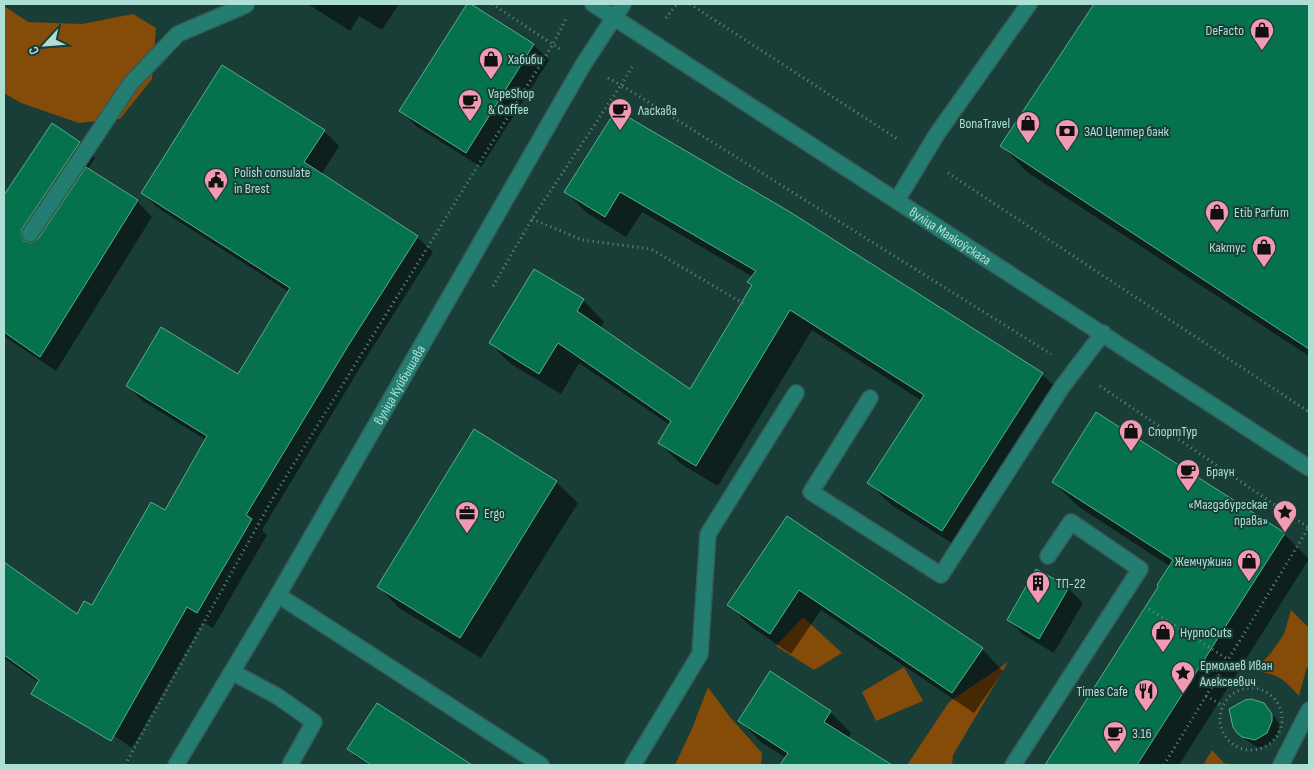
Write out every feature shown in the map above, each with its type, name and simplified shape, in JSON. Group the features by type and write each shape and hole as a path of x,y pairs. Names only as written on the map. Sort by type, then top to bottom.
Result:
{"street":[{"path":"30,234 131,83 178,34 248,4"},
{"name":"вуліца Маякоўскага","path":"593,4 618,10 897,200 1309,468"},
{"path":"897,200 923,156 1029,4"},
{"name":"вуліца Куйбышава","path":"176,765 278,596 583,65 618,10"},
{"path":"870,398 811,492 941,575 1062,388 1103,333"},
{"path":"633,765 700,654 708,534 796,392"},
{"path":"1013,765 1140,569 1071,522 1048,556"},
{"path":"278,596 541,765"},
{"path":"232,672 277,696 314,722 297,763"},
{"path":"1281,765 1309,710"}],"path":[{"path":"690,4 1309,412"},
{"path":"125,765 274,496 449,215 553,44 570,12"},
{"path":"492,287 532,219 621,85 1076,370 1309,528 1164,765"},
{"path":"532,219 582,240 651,249 746,305"},
{"path":"1124,594 1228,660"},
{"path":"1257,688 1267,692 1280,707 1283,717 1282,728 1270,746 1250,751 1239,749 1224,735 1220,720 1223,706 1237,691 1257,688"},
{"path":"1206,696 1223,706"}],"shaded area":[{"path":"4,6 28,22 82,24 133,14 156,28 152,79 120,119 79,123 21,103 4,93"},
{"path":"1291,610 1309,628 1309,664 1299,696 1289,685 1275,675 1254,671 1271,653 1284,634"},
{"path":"803,617 842,653 814,670 776,646"},
{"path":"1008,662 953,755 952,765 907,765 949,702"},
{"path":"904,667 923,701 876,721 862,692"},
{"path":"708,687 730,717 762,753 761,765 675,765"},
{"path":"1212,750 1224,763 1234,765 1203,765"}],"building":[{"path":"467,4 471,4 534,44 466,153 399,111"},
{"path":"1094,4 1309,4 1309,349 1000,146"},
{"path":"222,65 325,130 304,162 418,236 348,346 246,515 252,519 197,613 187,607 111,741 31,694 39,680 4,655 4,562 77,614 84,601 92,605 151,502 165,510 207,436 126,386 161,327 238,374 290,288 141,193"},
{"path":"616,110 790,212 1043,373 942,531 867,483 924,395 790,310 696,466 658,443 671,421 558,343 539,374 489,343 534,269 584,299 577,311 690,389 752,285 747,282 756,271 620,192 605,217 564,192"},
{"path":"52,123 80,142 22,229 21,234 24,241 30,243 38,239 86,167 138,200 40,357 4,332 4,195"},
{"path":"1096,412 1285,533 1137,765 1045,765 1158,587 1157,585 1173,560 1052,482"},
{"name":"Ergo","path":"474,429 557,481 460,638 377,587"},
{"path":"787,516 983,648 952,693 799,590 770,634 727,605"},
{"name":"ТП-22","path":"1036,569 1069,587 1039,639 1007,620"},
{"path":"770,671 831,711 824,722 892,765 780,765 788,753 738,721"},
{"path":"1251,699 1264,703 1272,714 1272,721 1267,733 1255,740 1242,737 1237,733 1233,727 1229,709 1245,700"},
{"path":"377,703 472,765 371,765 347,749"}],"place":[{"name":"DeFacto","path":"1262,51"},
{"name":"Хабиби","path":"491,80"},
{"name":"VapeShop & Coffee","path":"470,122"},
{"name":"Ласкава","path":"620,131"},
{"name":"BonaTravel","path":"1028,144"},
{"name":"ЗАО Цептер банк","path":"1067,152"},
{"name":"Polish consulate in Brest","path":"216,201"},
{"name":"Etib Parfum","path":"1217,233"},
{"name":"Кактус","path":"1264,268"},
{"name":"СпортТур","path":"1131,452"},
{"name":"Браун","path":"1188,492"},
{"name":"«Магдэбургскае права»","path":"1285,533"},
{"name":"Ergo","path":"467,534"},
{"name":"Жемчужина","path":"1249,582"},
{"name":"ТП-22","path":"1038,604"},
{"name":"HypnoCuts","path":"1163,653"},
{"name":"Ермолаев Иван Алексеевич","path":"1183,694"},
{"name":"Times Cafe","path":"1146,712"},
{"name":"3.16","path":"1115,754"}]}
